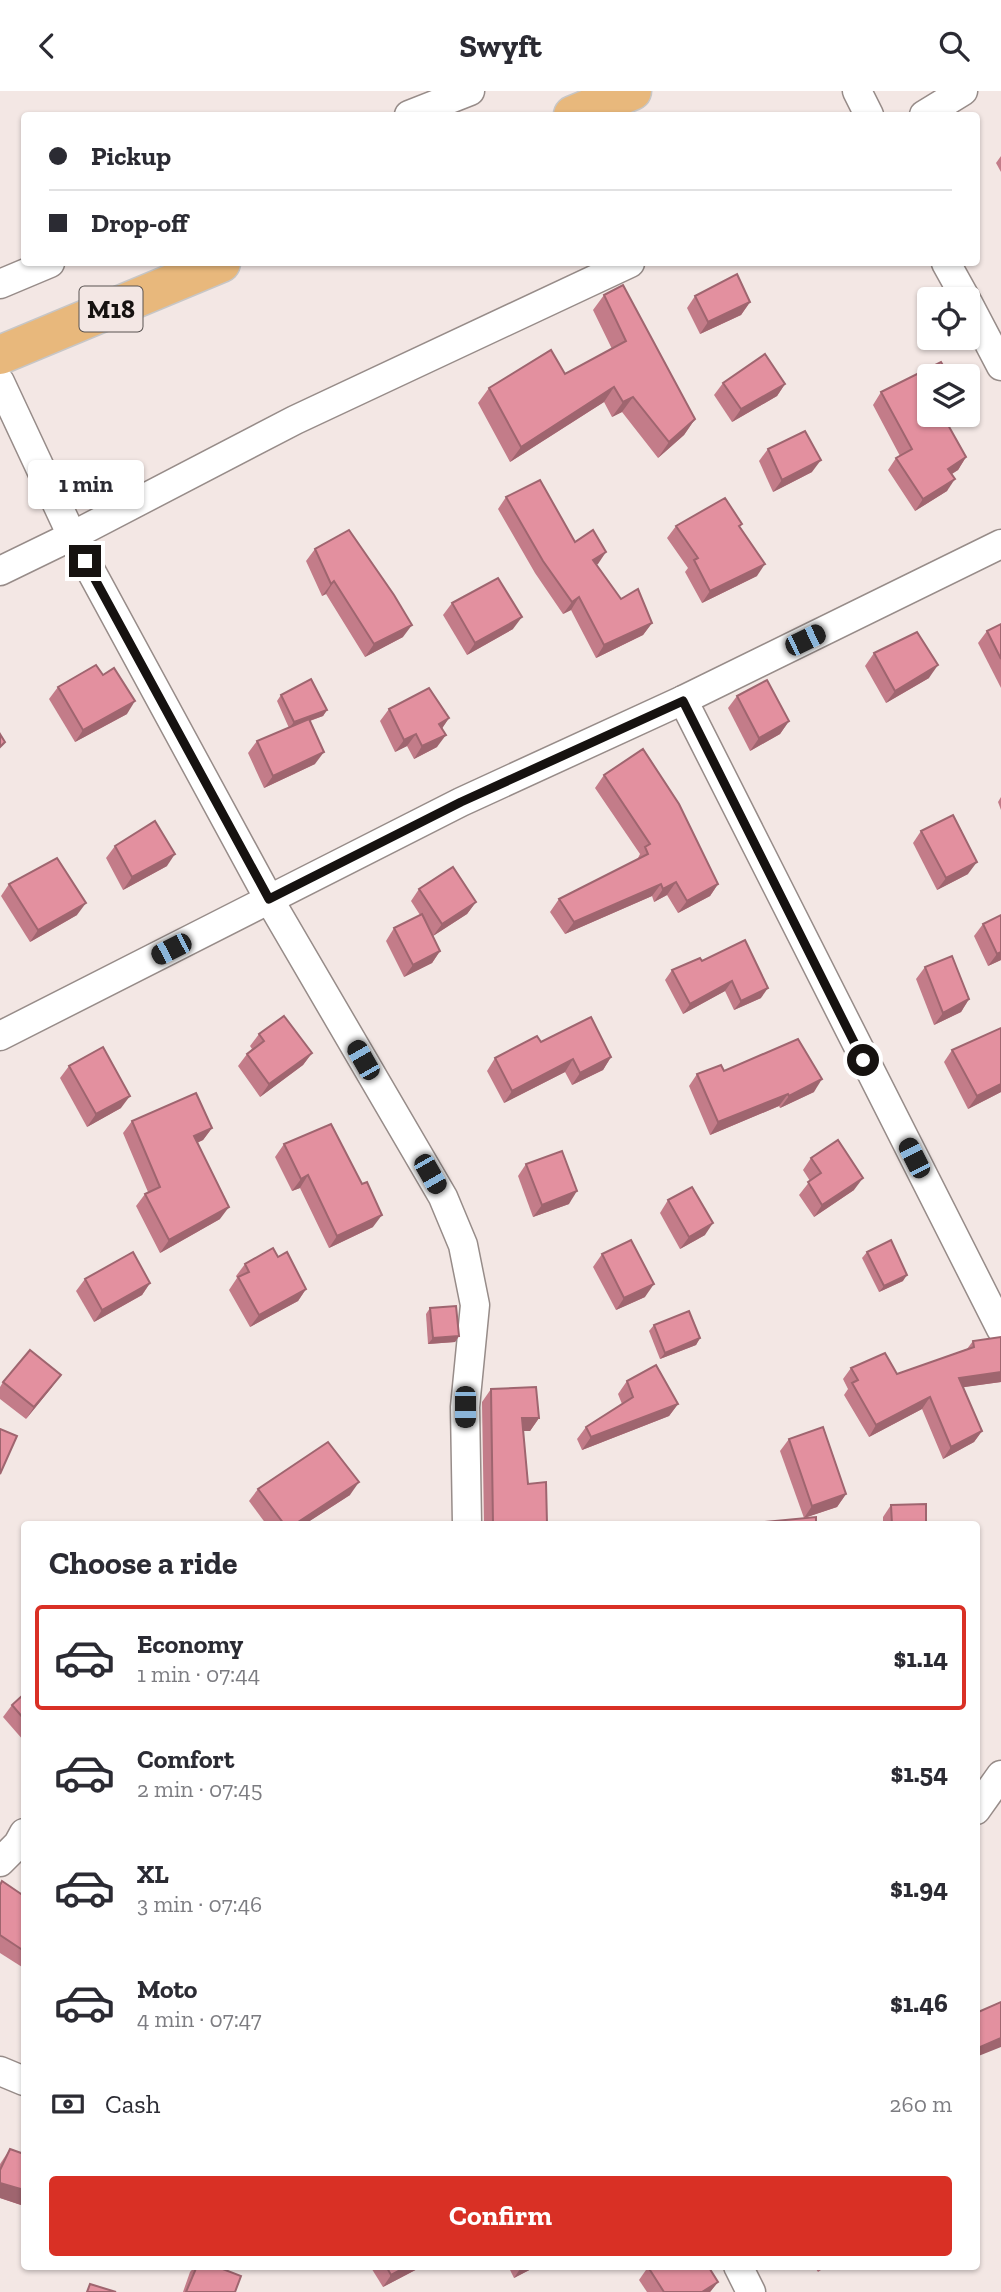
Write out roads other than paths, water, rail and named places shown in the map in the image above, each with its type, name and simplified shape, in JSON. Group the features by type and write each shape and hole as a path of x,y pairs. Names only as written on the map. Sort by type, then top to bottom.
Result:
{"main road":[{"path":"580,112 632,91"},
{"name":"M18","path":"0,355 214,266"}],"street":[{"path":"416,112 470,91"},
{"path":"857,91 868,112"},
{"path":"929,112 963,91"},
{"path":"0,284 43,266"},
{"path":"0,571 295,420 624,266"},
{"path":"948,266 959,287"},
{"path":"980,326 1001,366"},
{"path":"0,382 72,536 269,899 443,1197 463,1245 475,1305 465,1407 467,1521"},
{"path":"0,1036 461,802 683,701 1001,544"},
{"path":"683,701 1001,1329"},
{"path":"980,1804 1001,1775"},
{"path":"0,1862 21,1838"},
{"path":"0,2071 21,2080"},
{"path":"740,2270 751,2292"}]}
